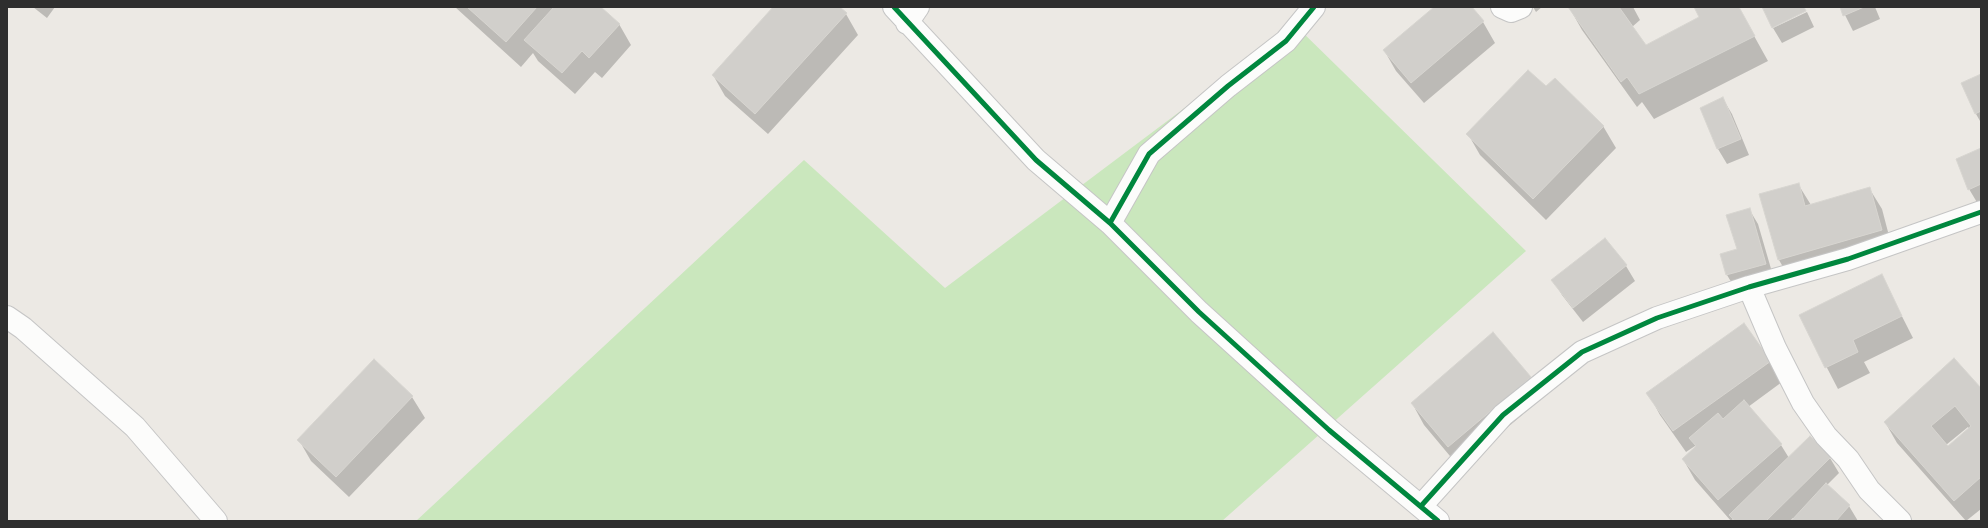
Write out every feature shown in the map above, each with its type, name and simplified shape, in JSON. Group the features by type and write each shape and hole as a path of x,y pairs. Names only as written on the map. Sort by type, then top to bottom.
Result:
{"street":[{"path":"1110,223 1149,154 1228,86 1286,42 1314,7"},
{"path":"1502,7 1511,11 1522,7"},
{"path":"906,12 1036,160 1110,223 1199,312 1263,372 1329,430 1438,521"},
{"path":"1421,506 1503,415 1582,352 1657,318 1750,287 1848,259 1981,212"},
{"path":"1750,287 1774,348 1803,403 1826,436 1848,459 1869,490 1900,521"},
{"path":"7,317 23,328 135,427 216,521"}],"green space":[{"path":"1295,25 1526,251 1222,521 416,521 804,160 945,288"}],"building":[{"path":"467,7 537,7 506,42"},
{"path":"554,7 601,7 620,24 589,58 582,51 562,73 524,40"},
{"path":"773,7 840,7 847,13 755,114 712,75"},
{"path":"1434,7 1472,7 1484,21 1411,83 1383,50"},
{"path":"1568,7 1619,7 1646,45 1699,17 1694,7 1739,7 1755,36 1639,94 1627,77 1621,82"},
{"path":"1762,7 1804,7 1806,11 1772,28"},
{"path":"1840,7 1864,7 1843,16"},
{"path":"1528,70 1546,86 1555,78 1604,126 1533,199 1466,134"},
{"path":"1981,74 1981,111 1975,114 1961,83"},
{"path":"1723,97 1741,139 1717,149 1700,108"},
{"path":"1981,148 1981,184 1968,190 1956,159"},
{"path":"1799,183 1805,206 1870,187 1882,230 1778,260 1759,194"},
{"path":"1750,208 1766,264 1726,275 1720,254 1737,249 1726,215"},
{"path":"1605,238 1627,265 1573,308 1551,280"},
{"path":"1882,274 1902,316 1853,340 1858,352 1825,368 1799,315"},
{"path":"1744,323 1771,361 1673,431 1646,393"},
{"path":"1493,332 1531,377 1448,447 1411,403"},
{"path":"1954,358 1981,388 1981,477 1954,501 1884,422","holes":["1955,406 1971,426 1948,446 1931,426"]},
{"path":"374,359 413,396 336,477 297,440"},
{"path":"1744,400 1782,444 1718,500 1682,459 1696,446 1689,438 1718,413 1723,419"},
{"path":"1810,436 1831,457 1766,521 1735,521 1729,515"},
{"path":"1826,483 1850,505 1836,521 1791,521"}],"cycle path":[{"path":"894,7 1036,160 1110,223 1199,312 1329,430 1438,521"},
{"path":"1110,223 1149,154 1228,86 1286,41 1314,7"},
{"path":"1421,506 1503,415 1582,352 1657,318 1749,287 1848,259 1981,212"}]}
